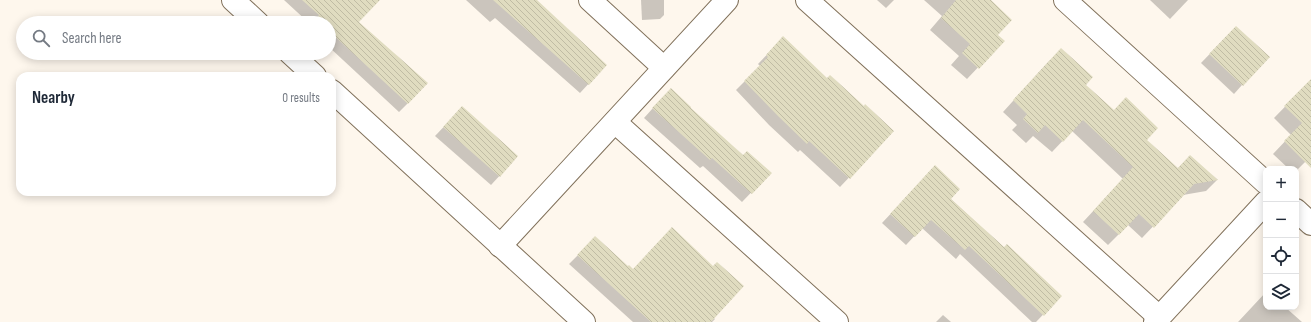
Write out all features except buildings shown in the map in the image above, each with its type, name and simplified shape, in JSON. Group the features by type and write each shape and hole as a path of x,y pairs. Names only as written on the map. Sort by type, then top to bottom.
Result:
{"street":[{"path":"233,0 250,16"},
{"path":"590,0 664,68"},
{"path":"500,246 727,0"},
{"path":"807,0 1157,320 1263,205"},
{"path":"1065,0 1263,180"},
{"path":"298,60 311,72"},
{"path":"336,95 584,322"},
{"path":"615,122 837,322"},
{"path":"1299,213 1311,224"}]}
